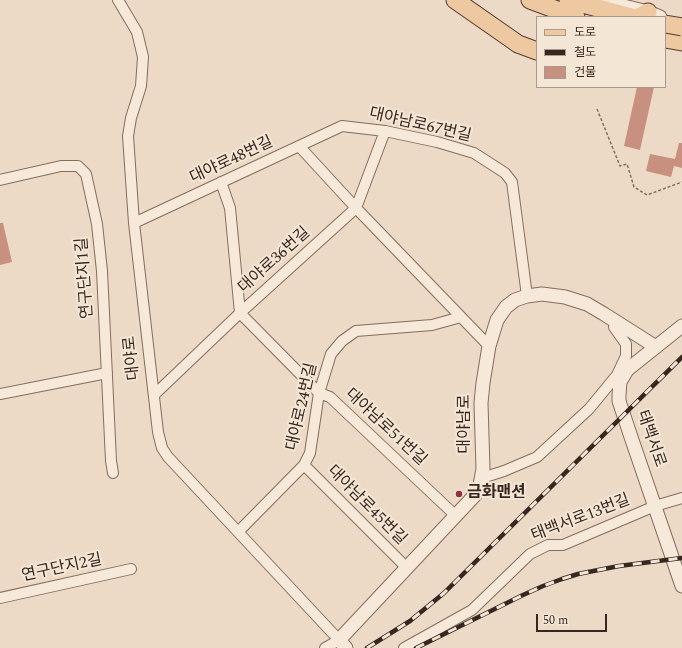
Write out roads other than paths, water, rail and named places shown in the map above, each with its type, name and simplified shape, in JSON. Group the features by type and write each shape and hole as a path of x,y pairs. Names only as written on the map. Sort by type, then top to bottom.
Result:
{"main road":[{"path":"455,0 518,44 536,51"},
{"path":"530,0 624,16"},
{"path":"666,24 682,27"},
{"path":"666,39 682,42"}],"street":[{"name":"대야로","path":"118,0 137,32 143,57 141,86 130,122 128,136 134,222 158,432 165,453 343,644"},
{"path":"605,0 649,15"},
{"path":"666,21 679,31 682,36"},
{"name":"대야로48번길","path":"134,222 342,126"},
{"name":"대야남로67번길","path":"342,126 385,131 437,142 474,153 505,173 512,182 527,296"},
{"name":"대야로36번길","path":"154,395 240,313 356,208 385,131"},
{"path":"299,146 356,208 489,346"},
{"name":"연구단지1길","path":"0,180 61,166 78,166 86,174 97,224 102,271 111,461 113,472"},
{"path":"221,182 230,208 240,313"},
{"name":"대야남로","path":"325,648 343,644 407,568 476,494 482,478 483,454 481,404 489,346 497,320 506,307 515,300 527,296 550,294 565,297 587,304 656,347"},
{"name":"대야남로51번길","path":"240,313 319,393 330,397 456,516"},
{"name":"대야로24번길","path":"238,532 304,465 310,453 319,393 331,354 342,341 356,331 432,325 461,317"},
{"name":"태백서로","path":"682,326 627,370 620,382 619,388 619,401 682,586"},
{"path":"482,478 504,471 537,457 589,409 617,375 626,356 626,344 614,327"},
{"path":"0,394 107,373"},
{"name":"대야남로45번길","path":"304,465 407,568"},
{"name":"태백서로13번길","path":"404,648 472,610 530,554 548,545 563,545 655,506 682,498"},
{"name":"연구단지2길","path":"0,598 131,569"}],"railway":[{"path":"367,648 410,621 444,593 682,357"},
{"path":"416,648 523,595 562,579 578,574 619,566 682,558"}],"place":[{"name":"금화맨션","path":"459,494"}]}
